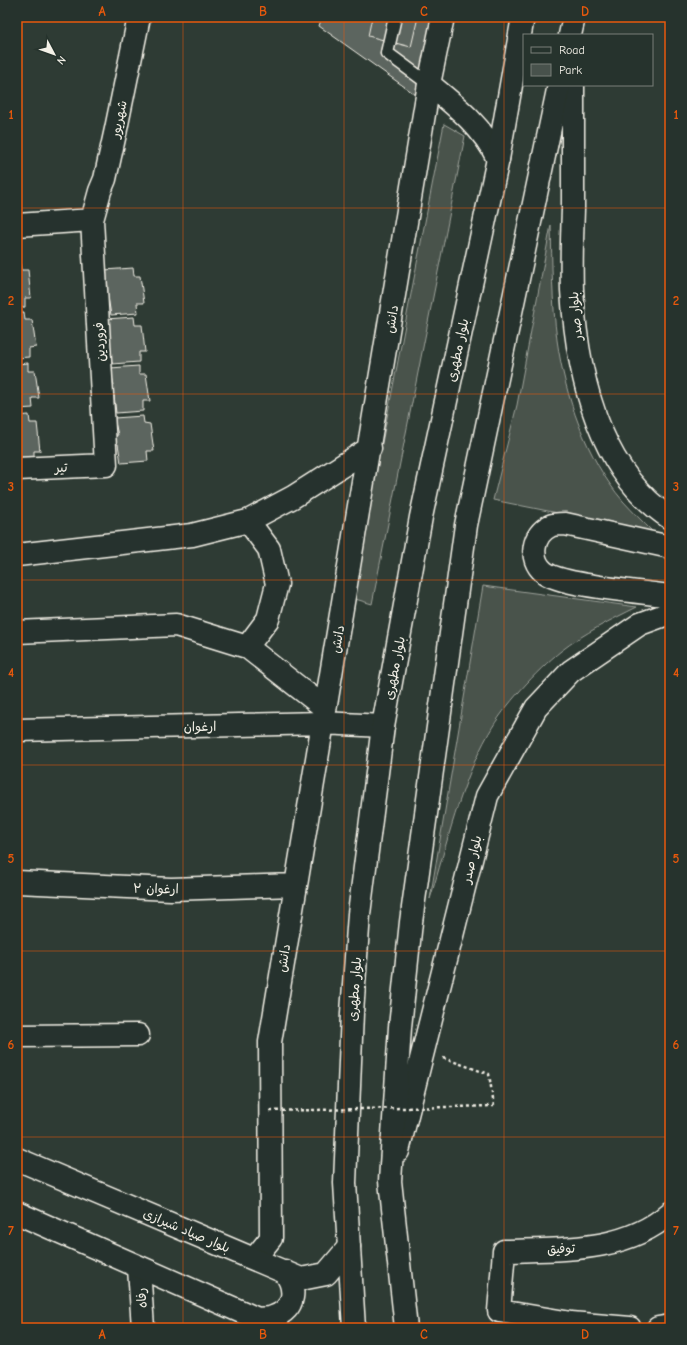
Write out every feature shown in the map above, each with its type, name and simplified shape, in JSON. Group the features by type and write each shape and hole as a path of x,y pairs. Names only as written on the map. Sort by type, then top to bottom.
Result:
{"main road":[{"name":"شهریور","path":"92,220 105,179 139,17"},
{"name":"دانش","path":"255,1258 271,1238 270,1042 295,885 370,448 430,84 443,17"},
{"name":"بلوار مطهری","path":"354,1328 344,1183 352,1013 359,914 383,726 422,517 498,159 523,17"},
{"path":"570,34 574,17"},
{"path":"574,17 574,34"},
{"path":"430,84 458,108 478,128 487,139 498,159"},
{"path":"406,1328 390,1181 400,1027 411,922 466,525 559,86"},
{"name":"بلوار صدر","path":"573,86 572,290 578,351 589,398 607,443 625,476 656,508 670,518"},
{"path":"17,225 92,220"},
{"name":"فروردین","path":"92,220 106,465"},
{"path":"17,555 192,534 248,521 294,497 370,448"},
{"name":"تیر","path":"17,469 106,465"},
{"path":"247,647 268,619 277,584 269,549 248,521"},
{"path":"670,548 565,524 550,525 537,536 534,548 536,560 543,572 560,580 670,596"},
{"name":"بلوار صدر","path":"390,1181 487,796 536,708 570,671 606,645 640,624 670,613"},
{"path":"17,632 176,625 247,647 324,716"},
{"name":"ارغوان","path":"17,730 324,716 383,726"},
{"name":"ارغوان ۲","path":"17,882 171,889 295,885"},
{"path":"17,1036 138,1035"},
{"name":"بلوار صیاد شیرازی","path":"17,1159 302,1279 326,1274 349,1247"},
{"path":"17,1213 278,1328"},
{"name":"توفیق","path":"630,1328 570,1323 499,1311 504,1251 580,1248 606,1243 637,1235 662,1221 670,1213"},
{"name":"رفاه","path":"139,1268 143,1328"},
{"path":"256,1319 272,1318 285,1310 290,1302 294,1291 291,1280 284,1271"},
{"path":"658,1328 670,1326"}],"lane":[{"path":"396,17 387,53 430,84"}],"path":[{"path":"270,1111 494,1106 489,1074 423,1051"}],"green space":[{"path":"444,124 465,136 372,604 352,598"},
{"path":"551,225 552,282 555,326 565,383 579,425 598,466 623,501 653,532 493,500 517,405"},
{"path":"483,586 637,607 588,633 570,644 551,659 512,700 495,723 479,753 462,793 430,899"}],"building":[{"path":"322,17 436,17 416,95 319,26"},
{"path":"372,17 418,17 411,47 368,36"},
{"path":"20,262 21,270 28,270 31,298 25,298 25,307 17,308 17,263"},
{"path":"133,268 134,276 140,276 144,303 137,303 138,313 111,315 108,297 100,297 100,288 108,287 104,270"},
{"path":"24,312 25,320 32,320 36,347 29,348 29,357 17,358 17,313"},
{"path":"134,317 135,325 142,325 145,352 139,352 139,362 112,364 106,319"},
{"path":"28,363 28,371 35,371 39,398 32,398 33,408 17,409 17,364"},
{"path":"139,366 139,374 146,374 150,401 143,401 143,411 116,413 114,395 106,394 106,386 114,385 110,368"},
{"path":"29,415 30,423 37,423 40,451 34,451 34,460 17,462 17,416"},
{"path":"143,416 144,423 150,424 154,451 147,451 148,461 121,463 118,444 110,444 110,436 118,435 114,418"}]}
